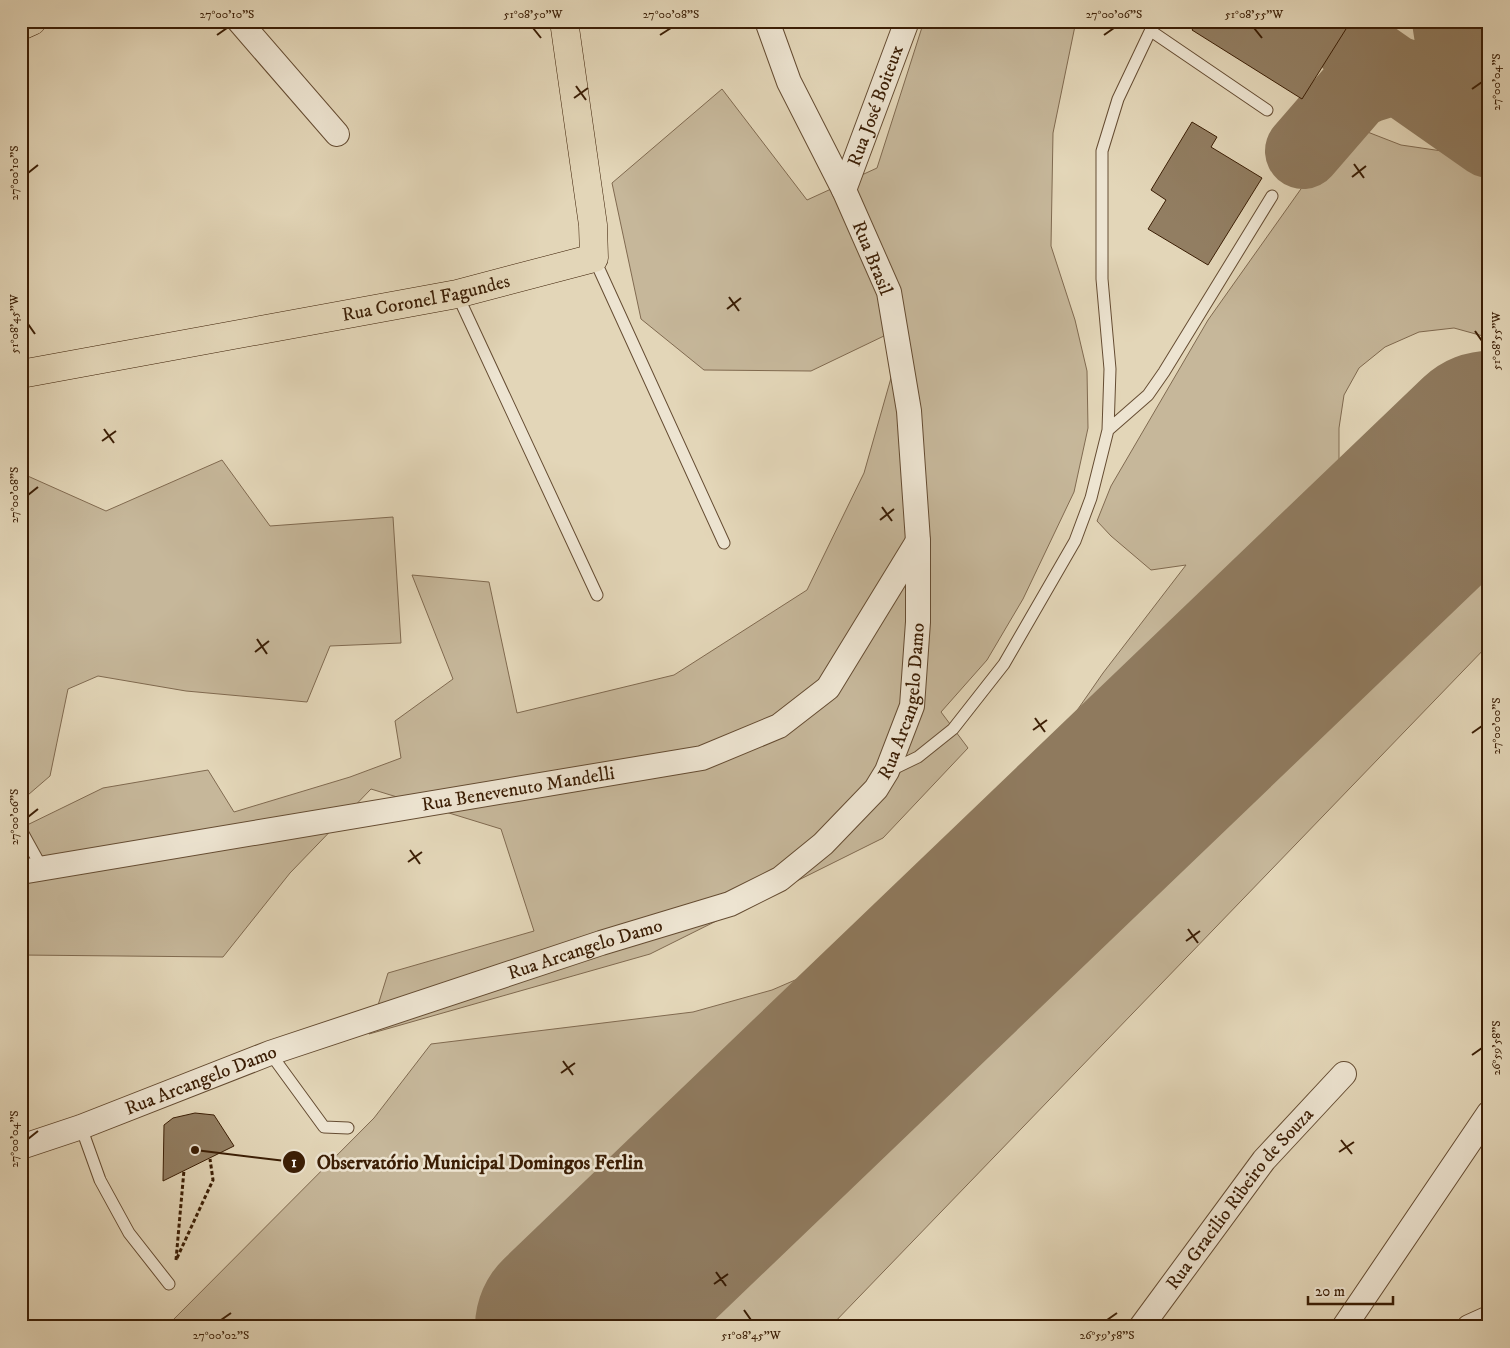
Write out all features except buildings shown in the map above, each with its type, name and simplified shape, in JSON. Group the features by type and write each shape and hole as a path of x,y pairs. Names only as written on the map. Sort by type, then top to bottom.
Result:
{"main road":[{"path":"21,26 32,21"},
{"path":"564,21 593,225 594,258"},
{"name":"Rua Coronel Fagundes","path":"21,374 457,294 594,258"}],"street":[{"path":"240,21 337,134"},
{"name":"Rua Brasil","path":"767,21 790,82 844,190 889,292 910,411 918,541"},
{"name":"Rua José Boiteux","path":"844,190 907,21"},
{"name":"Rua Arcangelo Damo","path":"21,1147 81,1126 270,1053 601,943 730,904 780,879 823,844 876,789 887,772 912,706 918,622 918,541"},
{"name":"Rua Benevenuto Mandelli","path":"32,870 702,758 779,726 828,688 918,541"},
{"name":"Rua Gracilio Ribeiro de Souza","path":"1142,1327 1264,1160 1344,1074"},
{"path":"1344,1327 1489,1112"},
{"path":"1469,1327 1489,1318"}],"lane":[{"path":"887,772 918,757 953,730 1004,664 1076,541 1091,498 1108,430 1110,369 1102,279 1102,151 1118,99 1153,26 1267,110"},
{"path":"1108,430 1148,395 1272,196"},
{"path":"594,258 724,544"},
{"path":"457,294 597,595"},
{"path":"21,830 32,870"},
{"path":"270,1053 324,1127 348,1128"},
{"path":"81,1126 100,1180 129,1233 169,1284"}],"path":[{"path":"169,1284 176,1260 213,1180 210,1159"},
{"path":"176,1260 184,1170"}],"shaded area":[{"path":"924,21 1076,21 1053,133 1051,246 1075,320 1087,371 1088,428 1074,492 1023,599 987,660 941,712 968,748 883,838 650,954 369,1034 388,973 534,931 501,829 371,789 290,873 223,957 21,955 21,828 103,788 208,770 234,812 350,777 401,758 395,721 453,679 412,575 489,582 517,713 674,675 807,590 864,473 891,378 886,335 811,371 704,370 641,319 612,183 722,89 807,200 877,168"},
{"path":"1477,21 1489,21 1489,105 1479,75"},
{"path":"1347,124 1401,145 1483,157 1489,162 1489,340 1483,336 1454,328 1419,332 1385,347 1359,368 1344,395 1339,428 1339,479 1333,516 1312,555 790,1072 518,1327 166,1327 374,1118 431,1044 693,1012 772,990 816,971 866,931 1014,790 1053,745 1103,673 1186,565 1151,570 1111,536 1097,521 1111,486 1208,320"},
{"path":"222,460 270,526 393,517 401,643 330,646 307,702 186,691 98,676 68,689 50,776 21,801 21,473 106,511"},
{"path":"1489,526 1489,644 830,1327 649,1327"}],"taxiway":[{"path":"1450,21 1460,86 1471,125"},
{"path":"1352,44 1489,140"},
{"path":"1303,151 1355,91 1400,75"}],"runway":[{"path":"570,1327 1489,446"}],"place":[{"name":"Observatório Municipal Domingos Ferlin","path":"195,1150"}]}
